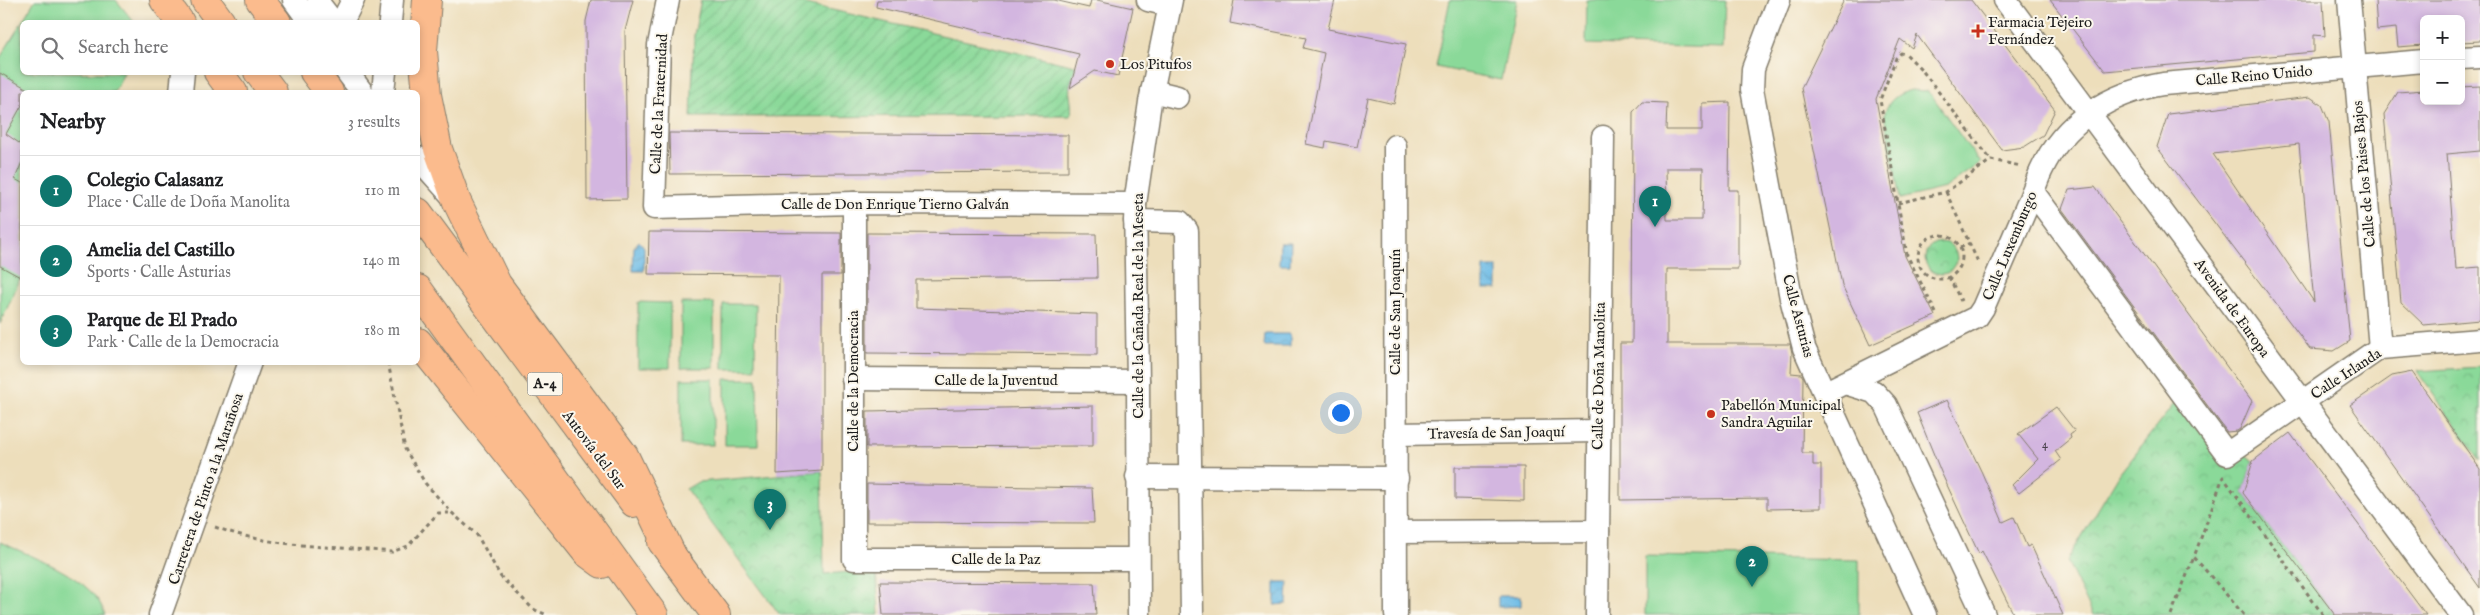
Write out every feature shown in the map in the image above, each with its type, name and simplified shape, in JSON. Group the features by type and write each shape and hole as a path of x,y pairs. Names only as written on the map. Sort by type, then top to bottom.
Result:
{"highway":[{"path":"164,0 179,20"},
{"path":"205,0 220,20"},
{"path":"260,0 275,20"},
{"path":"427,0 423,50 427,95 438,149 458,202 497,284 624,455 672,556"},
{"path":"220,75 232,90"},
{"path":"260,75 272,90"},
{"path":"316,75 327,90"},
{"name":"Autovía del Sur","path":"420,215 716,615"},
{"path":"420,292 549,467 654,615"},
{"path":"420,344 588,553 636,591"}],"street":[{"path":"294,0 309,20"},
{"path":"319,0 319,4 332,20"},
{"path":"343,20 353,0"},
{"path":"390,20 392,0"},
{"name":"Calle de la Fraternidad","path":"654,208 659,45 668,0"},
{"path":"1148,0 1170,3"},
{"name":"Calle Asturias","path":"1779,0 1753,69 1752,89 1791,298 1804,348 1925,615"},
{"name":"Avenida de Europa","path":"2005,0 2090,112 2302,403 2461,615"},
{"name":"Calle de los Paises Bajos","path":"2349,0 2380,348"},
{"name":"Calle de la Cañada Real de la Meseta","path":"1138,615 1138,381 1135,213 1152,91 1170,3"},
{"path":"2465,58 2480,57"},
{"name":"Calle Reino Unido","path":"2090,112 2112,98 2128,92 2163,84 2420,61"},
{"path":"181,90 183,75"},
{"path":"349,75 360,90"},
{"path":"383,90 385,75"},
{"path":"1152,91 1177,97"},
{"name":"Calle Luxemburgo","path":"1824,393 1977,317 1991,290 2041,170 2070,130 2090,112"},
{"name":"Calle de Doña Manolita","path":"1597,615 1602,137"},
{"name":"Calle de San Joaquín","path":"1395,146 1396,615"},
{"path":"420,160 458,202"},
{"name":"Calle Irlanda","path":"2033,192 2227,454 2380,348 2480,340"},
{"name":"Calle de Don Enrique Tierno Galván","path":"654,208 854,203 1135,213 1180,222 1187,231 1190,478"},
{"name":"Calle de la Democracia","path":"854,203 854,560"},
{"name":"Carretera de Pinto a la Marañosa","path":"160,615 249,365"},
{"name":"Calle de la Juventud","path":"853,379 1138,381"},
{"path":"1845,383 1874,392 1886,405 1984,615"},
{"name":"Travesía de San Joaquí","path":"1395,434 1598,431"},
{"path":"1137,477 1397,478"},
{"path":"1190,478 1192,615"},
{"path":"1396,532 1598,531"},
{"name":"Calle de la Paz","path":"854,560 1138,559"}],"path":[{"path":"1946,334 1907,255 1880,100 1896,58 1901,54 1906,54 1921,69 1991,160 2041,170"},
{"path":"1898,203 1946,192 1991,160"},
{"path":"1946,192 1991,290"},
{"path":"1931,236 1946,236 1953,239 1960,248 1961,266 1951,277 1937,280 1930,277 1920,267 1918,260 1921,246 1931,236"},
{"path":"1960,248 1970,243"},
{"path":"1914,269 1920,267"},
{"path":"389,365 405,449 425,482 451,512 477,535 501,577 533,609 547,615"},
{"path":"2171,615 2223,477 2323,615"},
{"path":"195,520 242,537 285,545 392,552 408,546 438,513 451,512"},
{"path":"2194,557 2244,615"}],"green space":[{"path":"35,0 116,0 132,20 23,20"},
{"path":"701,0 789,0 1084,68 1072,79 1070,85 1071,116 691,117 694,35"},
{"path":"1450,0 1517,0 1501,80 1436,67"},
{"path":"1587,0 1725,0 1723,48 1586,44"},
{"path":"20,25 20,75 123,75 115,90 20,90 20,279 0,324 0,58"},
{"path":"1911,90 1927,91 1933,97 1980,163 1945,188 1900,199 1884,115 1888,105 1894,98 1901,93"},
{"path":"1941,242 1947,243 1952,247 1956,252 1956,264 1952,269 1947,273 1941,274 1935,273 1930,269 1926,264 1925,258 1926,252 1930,247 1935,243"},
{"path":"638,302 670,303 670,368 638,368"},
{"path":"681,303 714,303 714,368 681,368"},
{"path":"723,304 756,304 755,369 723,369"},
{"path":"2480,367 2480,461 2417,371"},
{"path":"681,379 713,379 713,445 681,445"},
{"path":"725,379 757,379 758,445 725,445"},
{"path":"2185,390 2219,432 2253,461 2243,493 2335,615 2093,615 2067,561 2120,473"},
{"path":"822,471 824,574 876,570 879,615 780,615 686,489 698,482"},
{"path":"0,542 61,570 76,580 89,590 99,602 105,615 0,615"},
{"path":"1645,556 1859,560 1859,615 1645,615"}],"water":[{"path":"639,241 644,247 644,271 633,271 634,247"},
{"path":"1280,243 1291,243 1290,265 1279,265"},
{"path":"1484,267 1497,267 1497,289 1484,289"},
{"path":"1265,334 1290,334 1290,346 1264,346"},
{"path":"1275,582 1288,582 1287,604 1275,605"},
{"path":"1498,596 1521,596 1521,606 1498,607"}],"building":[{"path":"591,0 633,0 625,31 627,199 587,200 586,21"},
{"path":"877,0 1054,0 1089,8 1091,0 1097,0 1133,8 1118,76 1095,71 1070,88 1079,54 876,7"},
{"path":"1234,0 1335,0 1328,29 1406,44 1394,104 1368,98 1357,147 1326,141 1325,148 1306,144 1324,53 1303,48 1306,38 1230,23"},
{"path":"1844,0 1971,0 2055,110 2043,135 2024,147 2002,150 1917,35 1912,48 1900,39 1876,99 1905,256 1935,316 1870,345 1842,285 1801,88"},
{"path":"2050,0 2323,0 2325,36 2314,35 2314,52 2105,71"},
{"path":"2375,0 2480,0 2480,41 2465,42 2465,15 2420,15 2420,45 2398,47 2396,28 2377,30"},
{"path":"0,73 29,90 20,90 20,109 6,134 20,144 20,167 15,179 20,182 20,277 0,266"},
{"path":"2480,86 2480,151 2447,154 2456,269 2480,267 2480,320 2424,325 2401,303 2384,114 2398,92 2420,90 2420,105 2465,105 2465,87"},
{"path":"2310,97 2322,105 2329,122 2350,341 2334,351 2310,349 2157,147 2168,114","holes":["2299,144 2314,302 2213,154"]},
{"name":"Pabellón Municipal Sandra Aguilar","path":"1642,102 1667,103 1666,130 1702,130 1702,103 1730,102 1729,190 1738,190 1738,269 1667,269 1667,344 1790,344 1792,353 1791,373 1801,374 1803,377 1802,453 1813,453 1813,465 1821,465 1821,508 1767,509 1767,498 1620,500 1620,343 1632,343 1633,112","holes":["1666,168 1703,168 1702,220 1667,220"]},
{"path":"669,133 1068,135 1068,172 670,174"},
{"path":"2095,187 2252,401 2240,429 2237,431 2227,432 2062,209 2069,190"},
{"path":"649,232 841,233 841,275 822,275 822,471 777,474 779,275 648,274"},
{"path":"867,233 1096,234 1097,278 916,280 916,308 1097,314 1097,355 867,353"},
{"path":"2412,372 2480,469 2480,588 2350,405 2392,376"},
{"path":"1947,400 2003,522 2014,517 2027,547 2031,545 2063,615 2014,615 1982,551 1979,554 1941,472 1917,413"},
{"path":"1093,406 1093,446 867,447 867,411"},
{"path":"2056,407 2075,431 2070,435 2071,438 2055,451 2061,460 2019,493 2012,485 2038,459 2018,434"},
{"path":"2290,433 2426,615 2335,615 2243,493 2253,461"},
{"path":"1455,467 1524,467 1524,501 1455,499"},
{"path":"867,484 1092,488 1094,523 867,522"},
{"path":"880,582 1094,583 1096,615 883,615"}],"place":[{"name":"Farmacia Tejeiro Fernández","path":"1978,31"},
{"name":"Los Pitufos","path":"1110,64"},
{"name":"Colegio Calasanz","path":"1655,227"},
{"name":"Pabellón Municipal Sandra Aguilar","path":"1711,414"},
{"name":"Parque de El Prado","path":"770,530"},
{"name":"Amelia del Castillo","path":"1752,587"}]}
